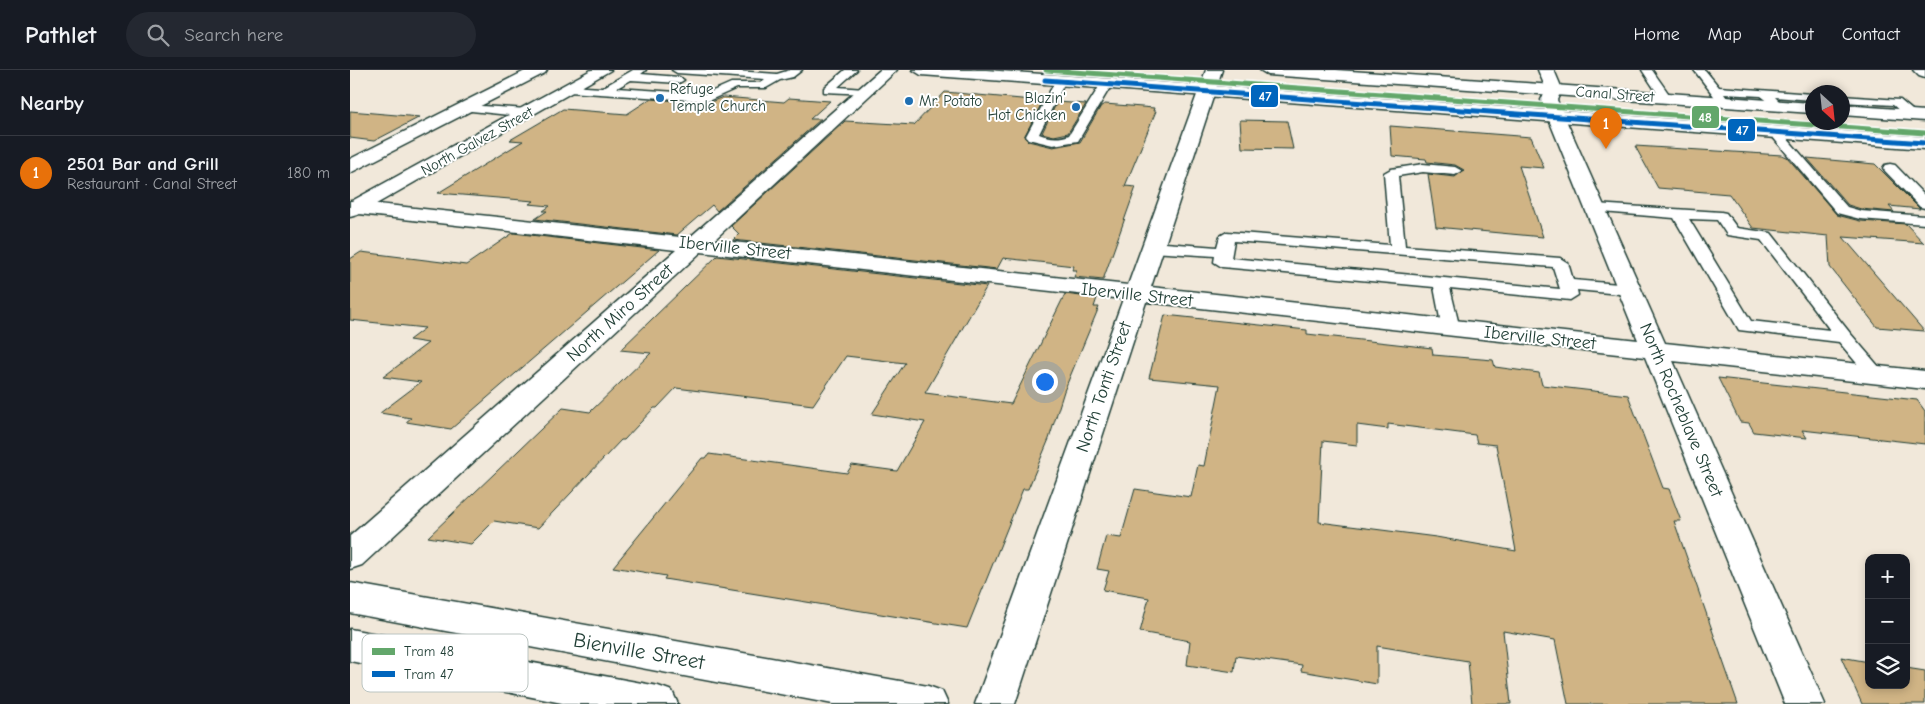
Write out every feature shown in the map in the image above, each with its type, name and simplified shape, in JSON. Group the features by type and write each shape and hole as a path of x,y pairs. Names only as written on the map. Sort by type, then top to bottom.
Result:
{"street":[{"name":"North Galvez Street","path":"350,167 539,70"},
{"name":"North Galvez Street","path":"352,209 604,70"},
{"name":"North Miro Street","path":"350,556 889,70"},
{"name":"Canal Street","path":"921,70 1106,84 1210,80 1555,103 1720,96 1805,107"},
{"name":"Canal Street","path":"1268,70 1555,103 1775,132 1925,143"},
{"name":"North Rocheblave Street","path":"1546,70 1555,103 1595,208 1805,704"},
{"path":"1921,70 1925,73"},
{"name":"North Tonti Street","path":"994,704 1210,80"},
{"path":"1850,111 1919,115"},
{"name":"Iberville Street","path":"352,209 697,244 1136,295 1925,380"},
{"name":"Bienville Street","path":"350,598 928,704"},
{"path":"528,679 658,704"}],"lane":[{"path":"604,91 641,70"},
{"path":"629,77 671,79 789,75 797,70"},
{"path":"852,70 828,90 864,92"},
{"path":"1647,70 1665,97"},
{"path":"1699,70 1720,96 1764,94 1805,97"},
{"path":"671,79 689,74"},
{"path":"710,86 762,86 777,74"},
{"path":"724,76 735,85"},
{"path":"1748,79 1777,105"},
{"path":"1061,80 1032,136 1041,140 1061,142 1074,138 1106,84"},
{"path":"569,89 708,98 735,85"},
{"path":"1850,99 1896,102 1919,115"},
{"path":"466,108 527,113"},
{"path":"1775,132 1842,204 1860,215 1925,220"},
{"path":"1800,161 1818,171 1825,178"},
{"path":"1398,250 1391,173 1423,168 1455,170"},
{"path":"1890,168 1925,204"},
{"path":"1595,208 1721,216 1732,232 1766,236 1844,337 1877,375"},
{"path":"1679,214 1745,326 1844,337"},
{"path":"1227,236 1398,250 1560,263 1570,295 1222,262 1227,236"},
{"path":"1152,247 1224,252"},
{"path":"1441,283 1451,329"},
{"path":"1566,284 1630,290"}],"building":[{"path":"945,92 1043,101 1024,137 1028,141 1053,147 1080,142 1101,106 1105,104 1154,108 1153,111 1156,111 1125,186 1136,187 1103,280 1074,277 1077,270 1072,270 1074,266 1003,258 997,269 733,240 739,234 731,226 845,121 914,125"},
{"path":"723,97 784,102 789,98 830,101 810,119 821,119 717,211 712,205 677,235 535,219 547,211 543,211 550,206 529,204 534,201 438,193 523,141 510,140 563,109 627,114 650,99 708,103"},
{"path":"1057,102 1086,104 1068,133 1054,136 1042,133"},
{"path":"350,111 420,117 374,141 350,138"},
{"path":"1240,120 1287,121 1293,149 1242,148"},
{"path":"1390,126 1531,137 1544,168 1519,166 1543,237 1436,227 1428,174 1455,177 1464,170 1455,165 1427,162 1426,159 1392,156"},
{"path":"1635,146 1782,155 1787,157 1837,215 1860,221 1906,224 1924,243 1843,237 1924,331 1877,327 1830,267 1828,236 1753,228 1729,194 1658,188"},
{"path":"1807,158 1875,164 1920,209 1889,206 1894,212 1861,209 1848,205"},
{"path":"513,233 659,250 451,429 406,422 411,418 380,413 421,382 383,377 428,343 409,340 425,328 350,320 350,259 361,252 466,265"},
{"path":"717,256 987,286 925,393 1011,404 1065,294 1097,298 1094,307 1099,307 1064,391 1049,439 1028,489 1023,489 967,628 664,579 666,576 613,567 702,458 706,458 709,454 847,473 852,465 897,471 925,422 872,414 905,363 846,356 813,405 676,388 624,440 621,440 538,528 494,521 471,544 428,537 563,408 590,412 651,353 620,350"},
{"path":"1165,315 1307,330 1307,334 1432,348 1433,355 1493,360 1495,367 1539,373 1542,385 1628,395 1663,488 1669,489 1681,521 1674,521 1738,704 1568,704 1555,640 1503,631 1511,704 1472,704 1468,661 1377,646 1377,684 1301,671 1302,665 1236,656 1234,672 1187,665 1190,641 1140,632 1149,598 1103,590 1109,571 1097,569 1106,536 1121,538 1135,489 1191,497 1198,465 1204,466 1220,385 1149,378","holes":["1388,424 1475,435 1477,443 1496,445 1516,551 1436,537 1319,522 1323,441 1357,445 1357,425 1388,429"]},
{"path":"1718,378 1917,400 1925,411 1925,444 1802,430 1807,438 1754,432 1749,423 1740,422"},
{"path":"1841,657 1865,661 1865,689 1910,689 1910,669 1925,671 1925,704 1862,704"}],"tram line":[{"name":"48","path":"1046,70 1925,133"},
{"name":"47","path":"1045,80 1924,143"}],"place":[{"name":"Refuge Temple Church","path":"660,98"},
{"name":"Mr. Potato","path":"909,101"},
{"name":"Blazin' Hot Chicken","path":"1076,107"},
{"name":"2501 Bar and Grill","path":"1606,149"}]}
